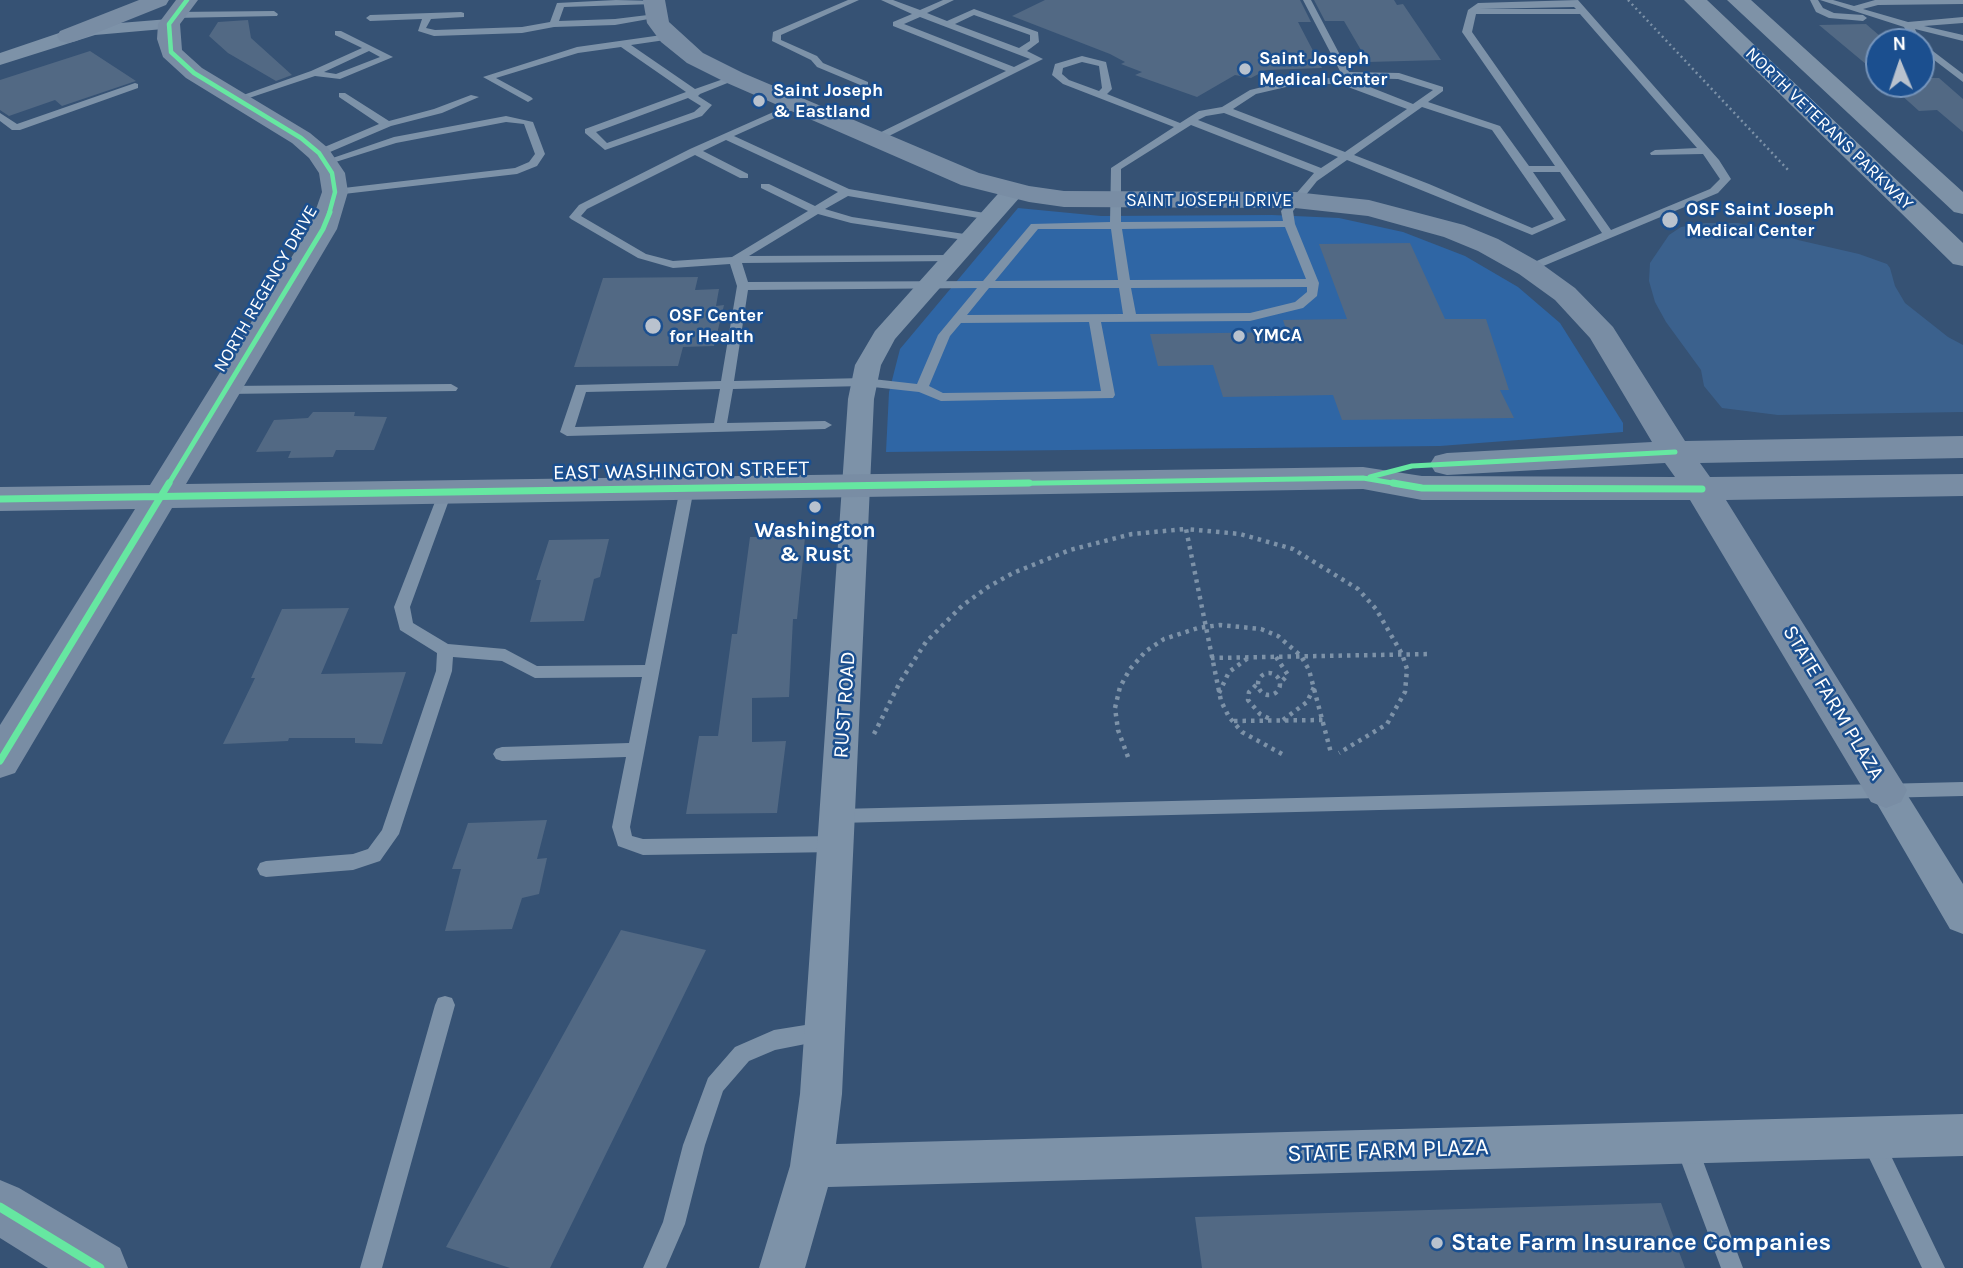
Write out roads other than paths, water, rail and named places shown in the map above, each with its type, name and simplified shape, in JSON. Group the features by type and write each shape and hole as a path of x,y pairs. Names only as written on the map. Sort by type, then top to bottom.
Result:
{"highway":[{"name":"NORTH VETERANS PARKWAY","path":"1695,0 1963,258"},
{"name":"NORTH VETERANS PARKWAY","path":"1738,0 1963,206"}],"main road":[{"path":"68,36 172,10 168,39 171,52 179,61 323,157"},
{"name":"SAINT JOSEPH DRIVE","path":"658,14 695,58 735,78 961,176 1013,191 1064,199 1116,213 1292,212 1369,208 1436,225 1488,245 1529,268 1565,294 1602,333 1675,452 1702,489"},
{"name":"NORTH REGENCY DRIVE","path":"0,761 323,229 335,192 332,173 323,157"},
{"name":"EAST WASHINGTON STREET","path":"1363,478 1412,466 1675,452 1963,447"},
{"name":"EAST WASHINGTON STREET","path":"0,499 1363,478 1422,488 1702,489 1963,485"},
{"name":"STATE FARM PLAZA","path":"1702,489 1886,790"},
{"path":"0,1207 100,1268"}],"street":[{"path":"0,59 68,36"},
{"name":"RUST ROAD","path":"782,1268 812,1166 837,830 858,485 860,399 868,365 884,336 1013,191"},
{"name":"STATE FARM PLAZA","path":"1886,790 1963,917"},
{"name":"STATE FARM PLAZA","path":"812,1166 1963,1135"}],"lane":[{"path":"855,0 776,34 777,41 814,58 820,65 865,84"},
{"path":"875,139 1038,59 885,0"},
{"path":"950,0 897,24 1015,71"},
{"path":"1307,0 1345,72 1342,78"},
{"path":"1814,0 1819,10 1832,16 1861,19 1869,14"},
{"path":"1824,0 1963,38"},
{"path":"1854,9 1877,2 1963,1"},
{"path":"554,24 560,5 658,14"},
{"path":"1529,268 1609,235 1714,191 1726,179 1705,151 1578,5 1483,13 1472,10 1467,32 1609,235"},
{"path":"172,10 274,14"},
{"path":"948,24 974,12 1035,34 1034,42 1020,52"},
{"path":"428,16 422,29 434,33 522,30 554,24 615,22 658,14"},
{"path":"528,99 488,77 577,50 622,43 658,14"},
{"path":"370,18 461,15"},
{"path":"1908,25 1963,20"},
{"path":"314,73 337,77 388,57 338,33"},
{"path":"622,43 693,95 707,105 698,114 605,147 589,131 693,95 735,78"},
{"path":"237,99 314,73 369,48"},
{"path":"1935,57 1963,79"},
{"path":"1100,95 1107,89 1103,64 1082,59 1058,66 1058,75 1066,82 1100,95 1323,173"},
{"path":"957,319 1250,317 1299,305 1312,293 1313,283 1292,212 1323,173 1440,89 1399,76 1299,81 1254,92 1225,110 1203,113 1116,168 1116,213 1130,317"},
{"path":"1225,110 1425,186 1532,232 1559,220 1496,128 1417,106 1342,78"},
{"path":"0,134 135,86"},
{"path":"342,95 387,124"},
{"path":"323,157 387,124 438,111 474,97"},
{"path":"796,105 726,136 583,207 575,217 642,256 673,265 971,237"},
{"path":"0,116 16,128"},
{"path":"323,157 394,140 506,119 528,122 540,154 533,164 517,171 335,192"},
{"path":"726,136 846,192 971,237"},
{"path":"1655,153 1705,151"},
{"path":"694,152 744,176"},
{"path":"1526,169 1562,169"},
{"path":"765,186 815,210 851,220 971,237"},
{"path":"735,260 846,192"},
{"path":"922,388 944,335 1035,226 1116,213"},
{"path":"720,428 743,286 735,260"},
{"path":"743,286 1313,283"},
{"path":"825,425 567,432 581,388 864,382 922,388 941,397 1108,395 1094,318"},
{"path":"226,390 451,388"},
{"path":"687,488 621,827 624,841 643,847 837,830 1963,789"},
{"path":"445,492 402,607 406,626 445,650 505,655 535,672 651,670"},
{"path":"266,869 353,862 374,855 390,834 444,671 445,650"},
{"path":"502,754 636,750"},
{"path":"371,1268 445,1005"},
{"path":"654,1268 674,1224 694,1145 715,1085 741,1054 775,1040 824,1032"},
{"path":"1870,1138 1934,1268"},
{"path":"1685,1143 1732,1268"}],"place":[{"name":"Saint Joseph Medical Center","path":"1245,69"},
{"name":"Saint Joseph & Eastland","path":"759,101"},
{"name":"OSF Saint Joseph Medical Center","path":"1670,220"},
{"name":"OSF Center for Health","path":"653,326"},
{"name":"YMCA","path":"1239,336"},
{"name":"Washington & Rust","path":"815,507"},
{"name":"State Farm Insurance Companies","path":"1437,1243"}]}
